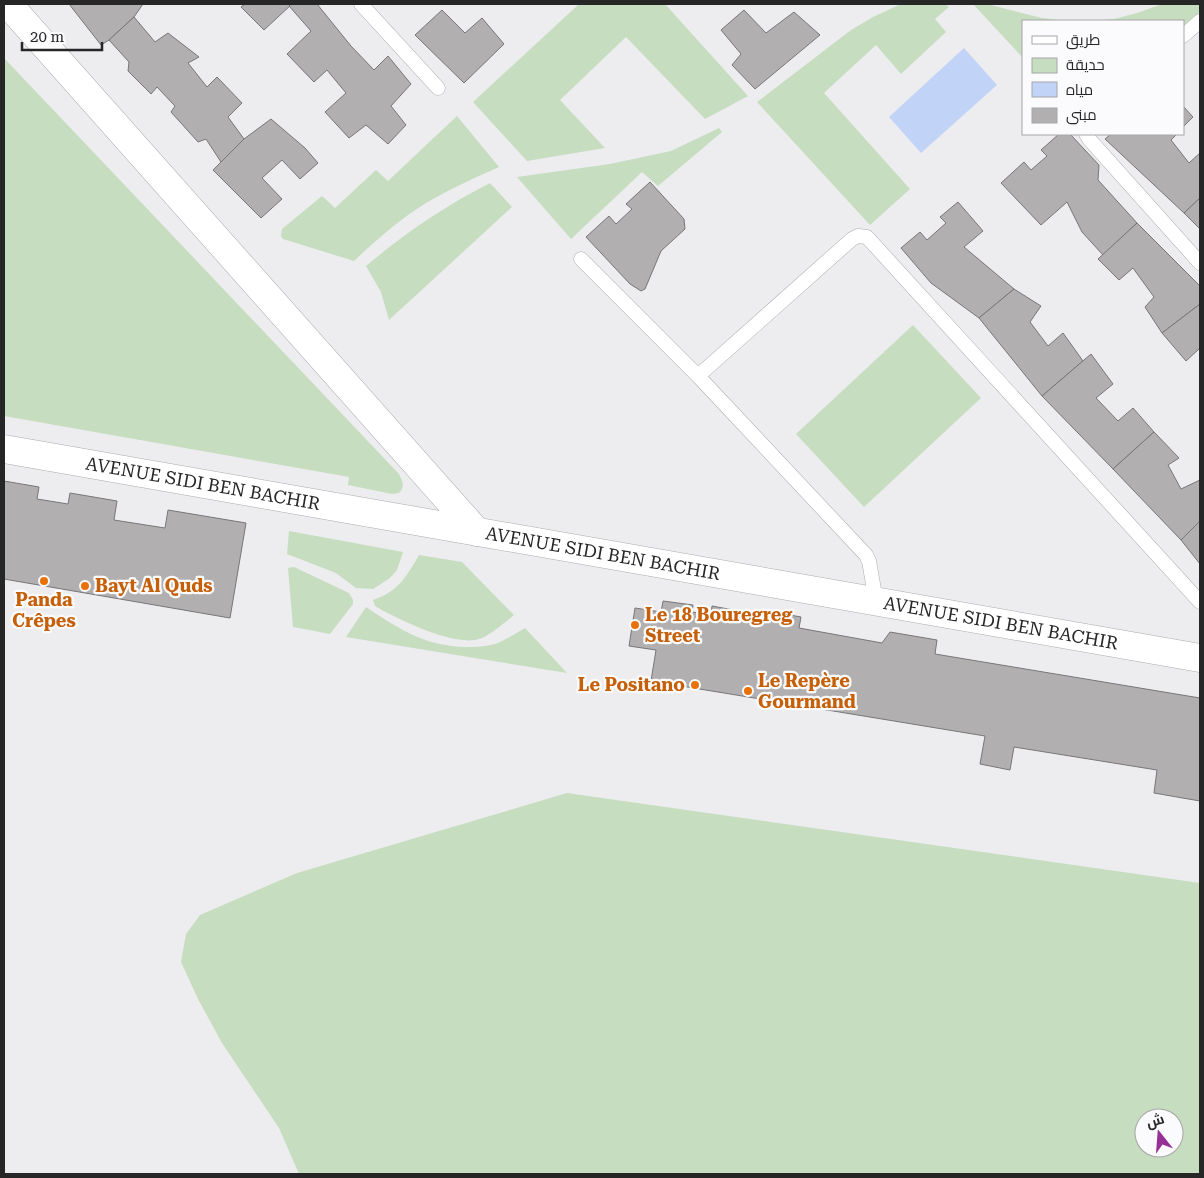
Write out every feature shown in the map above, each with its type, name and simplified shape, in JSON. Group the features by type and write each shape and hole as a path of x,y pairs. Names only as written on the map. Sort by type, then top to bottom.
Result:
{"street":[{"path":"8,4 477,532"},
{"name":"AVENUE SIDI BEN BACHIR","path":"4,450 1200,658"}],"lane":[{"path":"361,4 438,88"},
{"path":"1184,35 1200,21"},
{"path":"1086,135 1200,263"},
{"path":"698,376 852,239 858,236 867,237 1200,602"},
{"path":"581,259 698,376 866,555 869,561 876,601"}],"green space":[{"path":"579,4 665,4 748,96 705,119 626,37 560,100 605,148 527,161 473,102"},
{"path":"901,4 945,4 949,7 935,19 946,32 901,74 876,45 824,93 910,189 870,225 757,102 851,30"},
{"path":"973,4 987,4 1042,18 1058,20 1022,20 1022,57"},
{"path":"1162,4 1200,4 1200,12 1184,25 1184,20 1102,20 1137,13"},
{"path":"4,58 399,474 403,484 399,493 392,494 348,485 349,477 4,416"},
{"path":"457,116 499,167 453,188 416,209 388,230 354,261 283,239 281,236 282,229 322,196 335,208 376,170 388,181"},
{"path":"719,128 722,132 658,186 642,172 571,239 517,177 610,164 671,151"},
{"path":"490,183 512,207 389,320 381,292 366,266 426,221"},
{"path":"913,325 981,398 864,507 796,434"},
{"path":"289,531 403,552 397,570 390,578 373,589 356,588 336,573 287,554"},
{"path":"419,555 462,562 514,615 482,638 471,640 443,636 428,631 375,606 373,600 396,588 406,577"},
{"path":"294,567 349,593 353,600 353,604 330,634 293,627 288,568"},
{"path":"366,607 401,629 423,639 449,646 490,645 498,643 525,628 567,673 346,637"},
{"path":"567,793 1200,883 1200,1174 299,1174 279,1128 222,1043 198,999 181,962 186,934 200,915 297,873"}],"water":[{"path":"964,48 997,85 921,153 889,117"}],"building":[{"path":"69,4 143,4 134,17 101,45"},
{"path":"245,4 292,4 264,30 241,7"},
{"path":"292,4 317,4 351,46 374,70 388,56 411,84 391,106 406,125 388,144 366,125 349,138 325,112 346,93 327,70 314,82 287,54 311,31 289,6"},
{"path":"442,10 465,33 482,18 504,44 464,83 415,35"},
{"path":"744,10 766,33 794,12 820,35 755,89 732,65 741,54 721,30"},
{"path":"134,17 155,42 168,33 199,57 188,63 207,87 217,77 242,103 228,117 244,139 221,162 206,139 198,142 171,112 175,106 157,87 151,94 128,71 129,62 109,40"},
{"path":"1184,107 1193,117 1184,126"},
{"path":"271,119 305,148 318,163 300,179 282,160 262,178 282,199 261,218 213,170 244,139"},
{"path":"1058,135 1071,135 1099,165 1098,180 1137,223 1103,255 1082,232 1067,202 1041,225 1001,183 1024,162 1031,170 1047,156 1041,150"},
{"path":"1110,135 1176,135 1171,140 1189,163 1200,153 1200,198 1184,213 1105,139"},
{"path":"650,182 684,219 685,229 661,251 645,289 641,291 630,284 586,237 609,216 616,224 632,209 626,204"},
{"path":"1200,198 1200,229 1184,213"},
{"path":"958,202 983,231 964,247 1014,289 979,318 931,283 901,248 920,232 927,240 946,223 940,217"},
{"path":"1137,223 1200,286 1200,304 1162,333 1145,307 1154,297 1133,268 1119,280 1098,259"},
{"path":"1014,289 1041,306 1030,322 1048,346 1063,333 1083,361 1042,396 979,318"},
{"path":"1200,304 1200,351 1199,349 1186,361 1162,333"},
{"path":"1091,354 1113,384 1096,398 1118,421 1133,408 1154,432 1113,469 1042,396"},
{"path":"1154,432 1179,458 1168,465 1181,489 1200,480 1200,521 1181,540 1113,469"},
{"path":"4,481 39,487 37,499 68,504 70,493 117,501 114,520 165,528 168,510 246,523 230,618 4,579"},
{"path":"1200,521 1200,564 1181,540"},
{"path":"663,601 693,605 692,612 711,615 712,606 739,611 738,618 761,622 768,611 801,617 799,628 882,643 890,632 937,640 935,654 1200,698 1200,801 1154,793 1157,770 1014,747 1010,770 980,764 985,736 651,681 656,650 629,646 635,608 661,612"}],"place":[{"name":"Panda Crêpes","path":"44,581"},
{"name":"Bayt Al Quds","path":"85,586"},
{"name":"Le 18 Bouregreg Street","path":"635,625"},
{"name":"Le Positano","path":"695,685"},
{"name":"Le Repère Gourmand","path":"748,691"}]}
